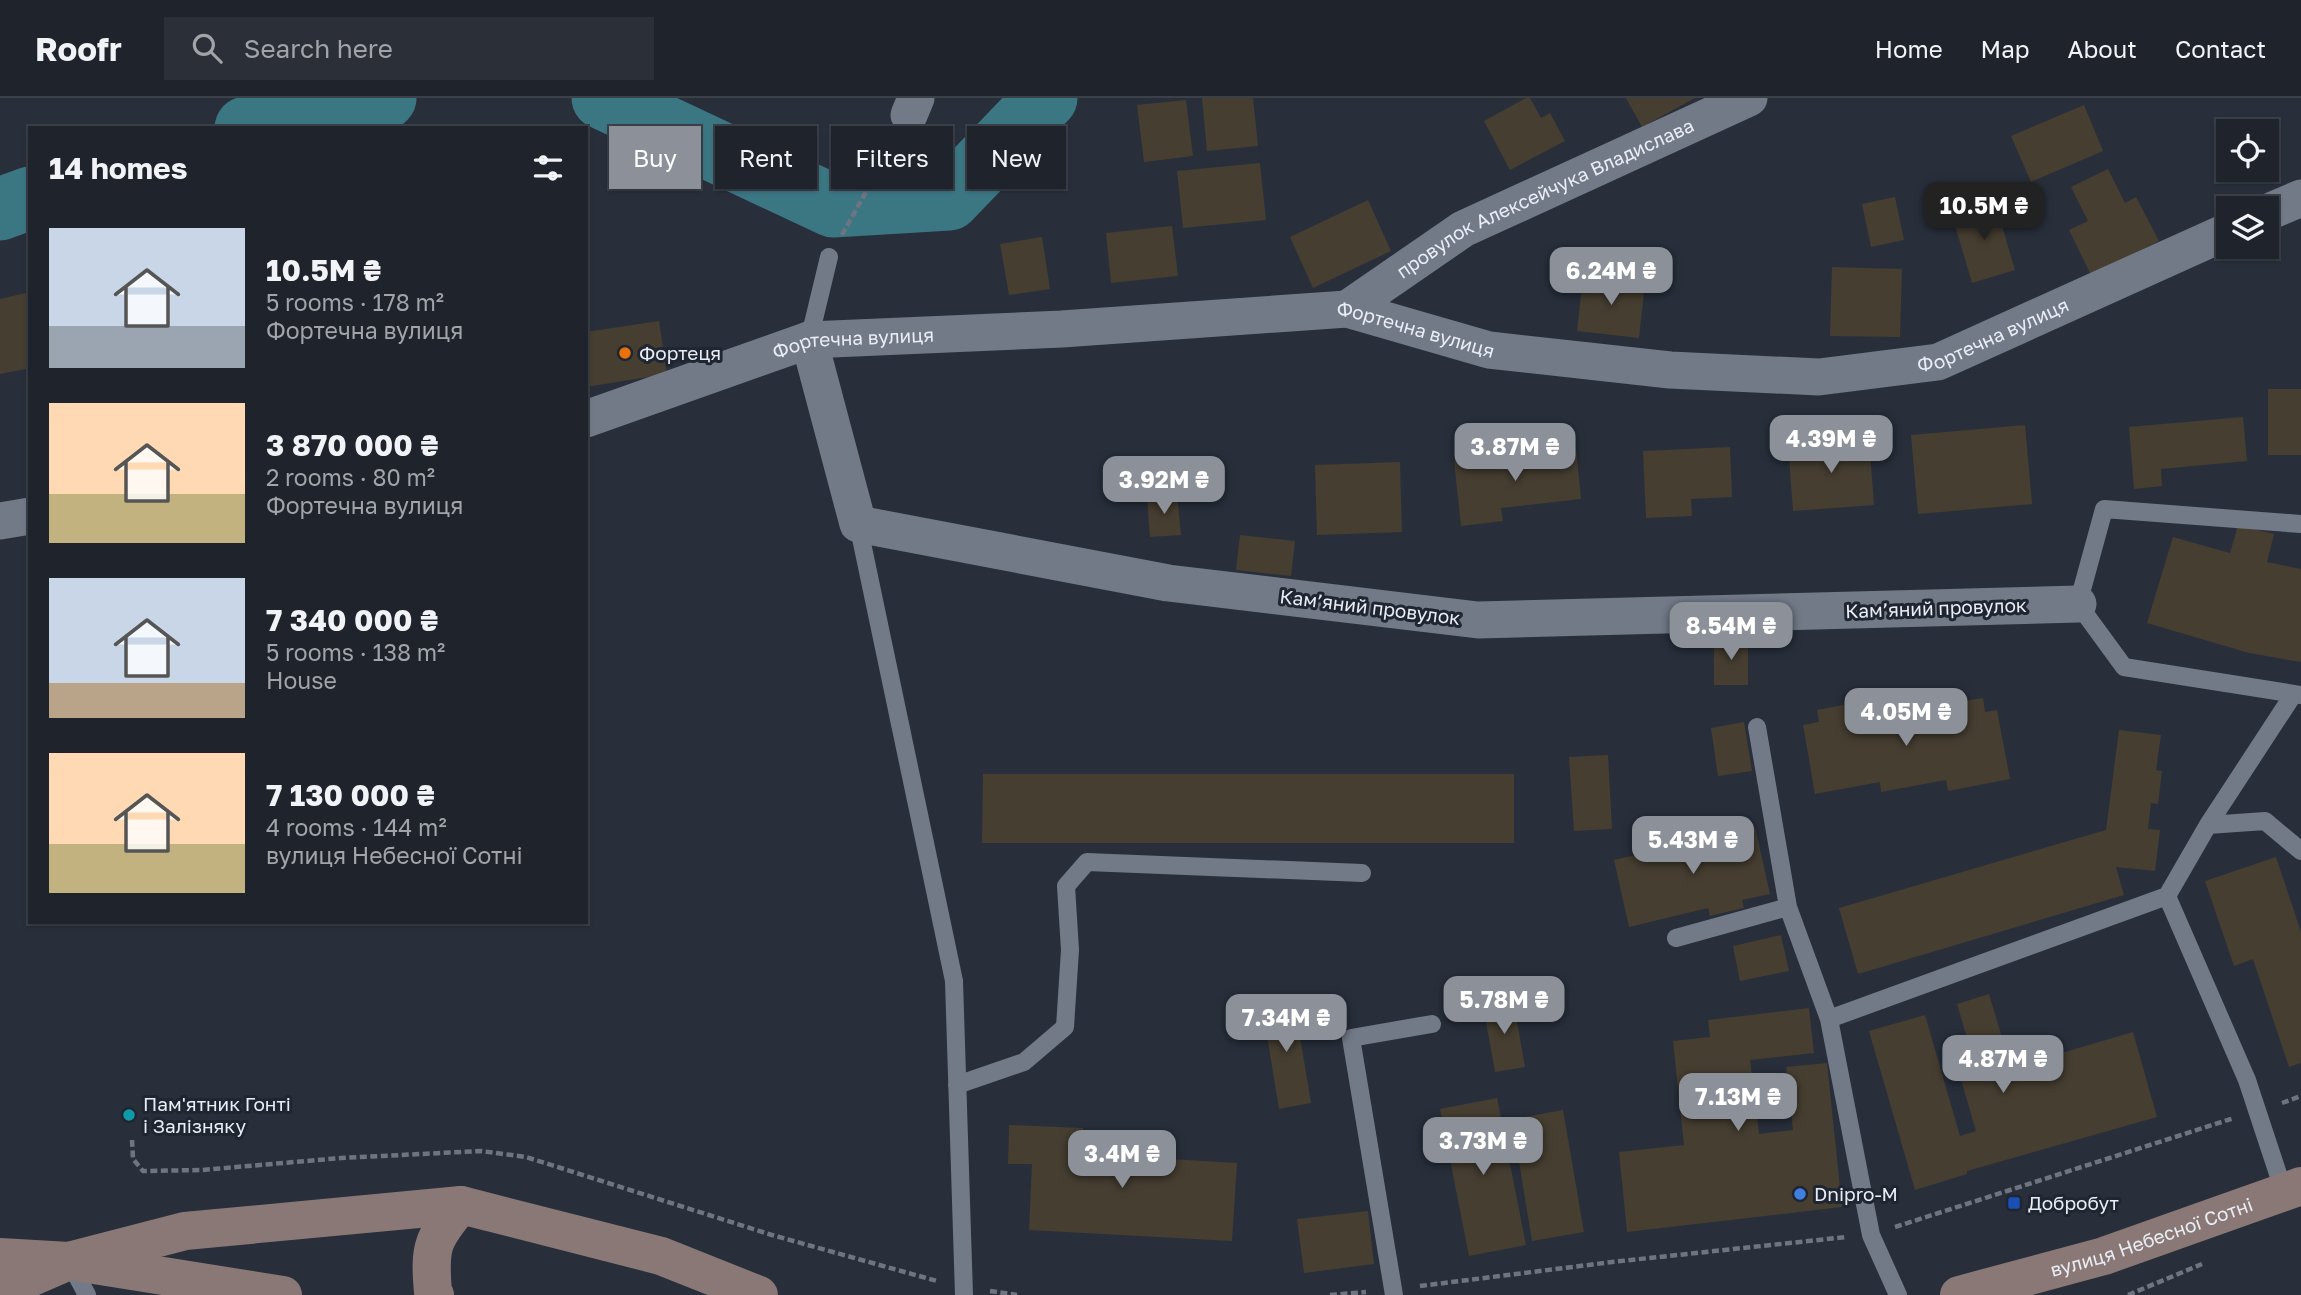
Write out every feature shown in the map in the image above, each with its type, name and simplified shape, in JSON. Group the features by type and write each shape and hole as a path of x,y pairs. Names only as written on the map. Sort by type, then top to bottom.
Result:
{"main road":[{"name":"вулиця Небесної Сотні","path":"1959,1295 2104,1256 2293,1189"},
{"path":"435,1295 430,1259 440,1230 461,1205"},
{"path":"0,1291 69,1261 185,1231 461,1205 661,1256 760,1295"},
{"path":"0,1257 69,1261 283,1295"}],"street":[{"name":"провулок Алексейчука Владислава","path":"1348,309 1463,229 1749,98"},
{"path":"2279,207 2301,198"},
{"name":"Фортечна вулиця","path":"588,418 809,340 1062,329 1348,309 1489,350 1670,370 1819,377 1938,362 2216,236"},
{"path":"809,340 858,524"},
{"path":"0,521 28,516"},
{"name":"Камʼяний провулок","path":"858,524 1168,583 1478,620 2078,604"}],"lane":[{"path":"809,340 829,257"},
{"path":"1829,1019 2167,896 2208,825 2297,695 2124,667 2078,604 2104,509 2301,524"},
{"path":"858,524 954,981 964,1295"},
{"path":"1757,727 1788,907 1829,1019 1871,1235 1898,1295"},
{"path":"2208,825 2265,821 2301,851"},
{"path":"957,1085 1024,1062 1065,1027 1070,950 1066,886 1087,862 1362,873"},
{"path":"2167,896 2247,1080 2257,1111 2293,1189"},
{"path":"1676,938 1788,907"},
{"path":"1394,1292 1351,1038 1433,1024"},
{"path":"69,1261 87,1295"}],"path":[{"path":"829,257 913,106"},
{"path":"1330,1295 1394,1292 1612,1262 1871,1235 2301,1097"}],"building":[{"path":"1202,98 1253,98 1258,146 1207,151"},
{"path":"1530,98 1541,118 1550,113 1565,141 1510,170 1484,121"},
{"path":"1626,98 1695,98 1642,127"},
{"path":"1186,100 1193,156 1144,162 1137,105"},
{"path":"2084,105 2103,151 2031,182 2011,136"},
{"path":"1260,163 1266,220 1183,228 1177,171"},
{"path":"2108,169 2125,203 2136,197 2159,241 2091,275 2069,230 2088,221 2071,187"},
{"path":"1895,197 1904,240 1871,247 1862,204"},
{"path":"1368,200 1391,251 1313,288 1290,237"},
{"path":"1995,202 2015,270 1972,283 1952,215"},
{"path":"1172,226 1178,276 1111,283 1106,233"},
{"path":"1042,237 1050,289 1009,295 1000,244"},
{"path":"1832,267 1902,269 1900,337 1830,336"},
{"path":"1583,276 1645,283 1639,338 1577,331"},
{"path":"28,292 28,368 0,374 0,299"},
{"name":"Фортеця","path":"659,321 667,374 588,387 588,332"},
{"path":"2268,389 2301,389 2301,455 2268,455"},
{"path":"2243,417 2247,461 2161,469 2162,486 2134,489 2129,427"},
{"path":"2025,425 2032,504 1918,514 1911,435"},
{"path":"1869,438 1874,505 1793,511 1788,444"},
{"path":"1730,447 1732,497 1691,499 1692,516 1646,518 1643,451"},
{"path":"1576,448 1581,499 1501,508 1503,521 1461,526 1454,461"},
{"path":"1400,462 1402,532 1317,535 1315,465"},
{"path":"1177,495 1181,535 1150,537 1147,497"},
{"path":"2238,525 2274,534 2267,562 2301,569 2301,662 2249,653 2147,623 2173,537 2230,553"},
{"path":"1240,535 1295,541 1291,576 1236,570"},
{"path":"1714,639 1748,639 1748,685 1714,685"},
{"path":"1983,698 1985,712 1997,710 2010,779 1948,791 1946,780 1881,792 1880,782 1815,794 1803,725 1819,722 1817,710 1854,703 1856,715 1868,714 1869,723 1884,721 1882,707 1918,700 1920,714 1934,712 1935,721 1948,719 1945,704"},
{"path":"1744,722 1752,771 1718,776 1711,728"},
{"path":"2119,730 2161,735 2156,770 2162,771 2158,804 2151,803 2148,829 2160,830 2155,871 2116,867 2124,895 1858,974 1839,908 2106,830"},
{"path":"1608,755 1612,829 1574,831 1569,757"},
{"path":"983,774 1514,774 1514,843 982,843"},
{"path":"1724,824 1726,834 1755,827 1770,894 1742,900 1744,908 1710,916 1708,908 1629,927 1614,860 1693,842 1690,833"},
{"path":"2276,857 2301,932 2301,1063 2289,1067 2253,959 2234,966 2205,881"},
{"path":"1781,935 1789,971 1740,981 1733,946"},
{"path":"1989,994 2011,1068 2133,1032 2157,1117 1967,1171 1967,1174 1915,1190 1869,1031 1925,1015 1960,1136 1976,1131 1957,1066 1974,1061 1957,1004"},
{"path":"1513,999 1525,1067 1495,1072 1483,1005"},
{"path":"1294,1000 1311,1103 1279,1109 1262,1005"},
{"path":"1809,1008 1814,1053 1750,1060 1759,1134 1793,1130 1786,1067 1827,1063 1842,1207 1627,1232 1619,1152 1684,1145 1673,1041 1710,1037 1708,1020"},
{"path":"1497,1098 1526,1245 1469,1256 1440,1109"},
{"path":"1563,1110 1584,1232 1532,1241 1512,1119"},
{"path":"1009,1125 1083,1128 1083,1154 1237,1163 1232,1241 1029,1230 1032,1164 1008,1164"},
{"path":"1368,1211 1374,1264 1304,1273 1297,1219"}],"waterway":[{"path":"255,126 385,98"},
{"path":"603,98 833,206 949,199 1046,98"},
{"path":"0,209 28,199"}],"place":[{"name":"Фортеця","path":"625,353"},
{"name":"Пам'ятник Гонті і Залізняку","path":"129,1115"},
{"name":"Dnipro-M","path":"1800,1194"},
{"name":"Добробут","path":"2014,1203"}]}
